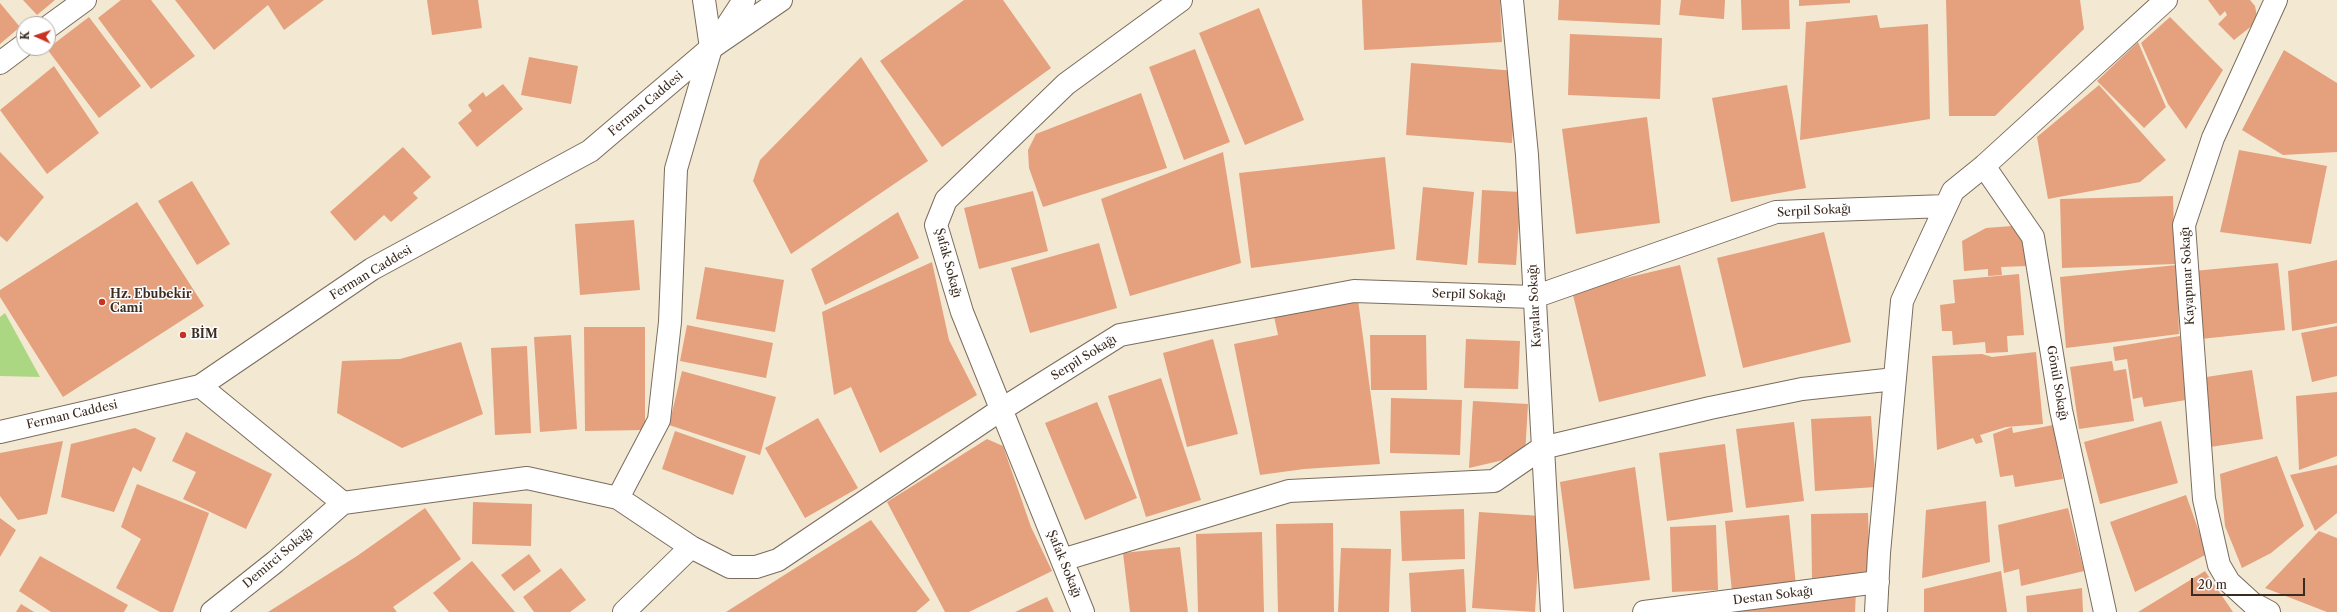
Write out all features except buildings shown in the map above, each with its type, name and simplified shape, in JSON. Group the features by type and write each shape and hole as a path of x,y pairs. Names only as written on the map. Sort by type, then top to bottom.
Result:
{"street":[{"path":"56,21 85,0"},
{"path":"200,386 343,503 527,478 618,498 659,420 670,322 676,169 711,48 704,0"},
{"name":"Ferman Caddesi","path":"711,48 744,0"},
{"name":"Ferman Caddesi","path":"0,432 200,386 372,269 590,151 711,48 781,0"},
{"name":"Şafak Sokağı","path":"1083,612 962,312 936,225 946,200 1066,84 1181,0"},
{"name":"Kayalar Sokağı","path":"1512,0 1527,154 1552,612"},
{"path":"1876,612 1902,301 1953,191 1984,166 2166,0"},
{"name":"Kayapınar Sokağı","path":"2269,612 2252,603 2229,582 2219,566 2204,499 2184,224 2213,138 2276,0"},
{"path":"0,63 16,51"},
{"name":"Gönül Sokağı","path":"1984,166 2033,237 2061,410 2105,612"},
{"name":"Serpil Sokağı","path":"618,498 691,547 730,567 756,567 778,560 1002,408 1120,336 1354,291 1534,297 1776,212 1946,206"},
{"path":"1062,560 1289,491 1494,481 1542,448 1710,408 1802,389 1895,379"},
{"name":"Demirci Sokağı","path":"212,612 275,562 343,503"},
{"path":"624,612 691,547"},
{"name":"Destan Sokağı","path":"1644,612 1878,582"}],"green space":[{"path":"5,313 40,377 0,376 0,317"}],"place":[{"name":"Hz. Ebubekir Cami","path":"102,302"},
{"name":"BİM","path":"183,335"}]}
